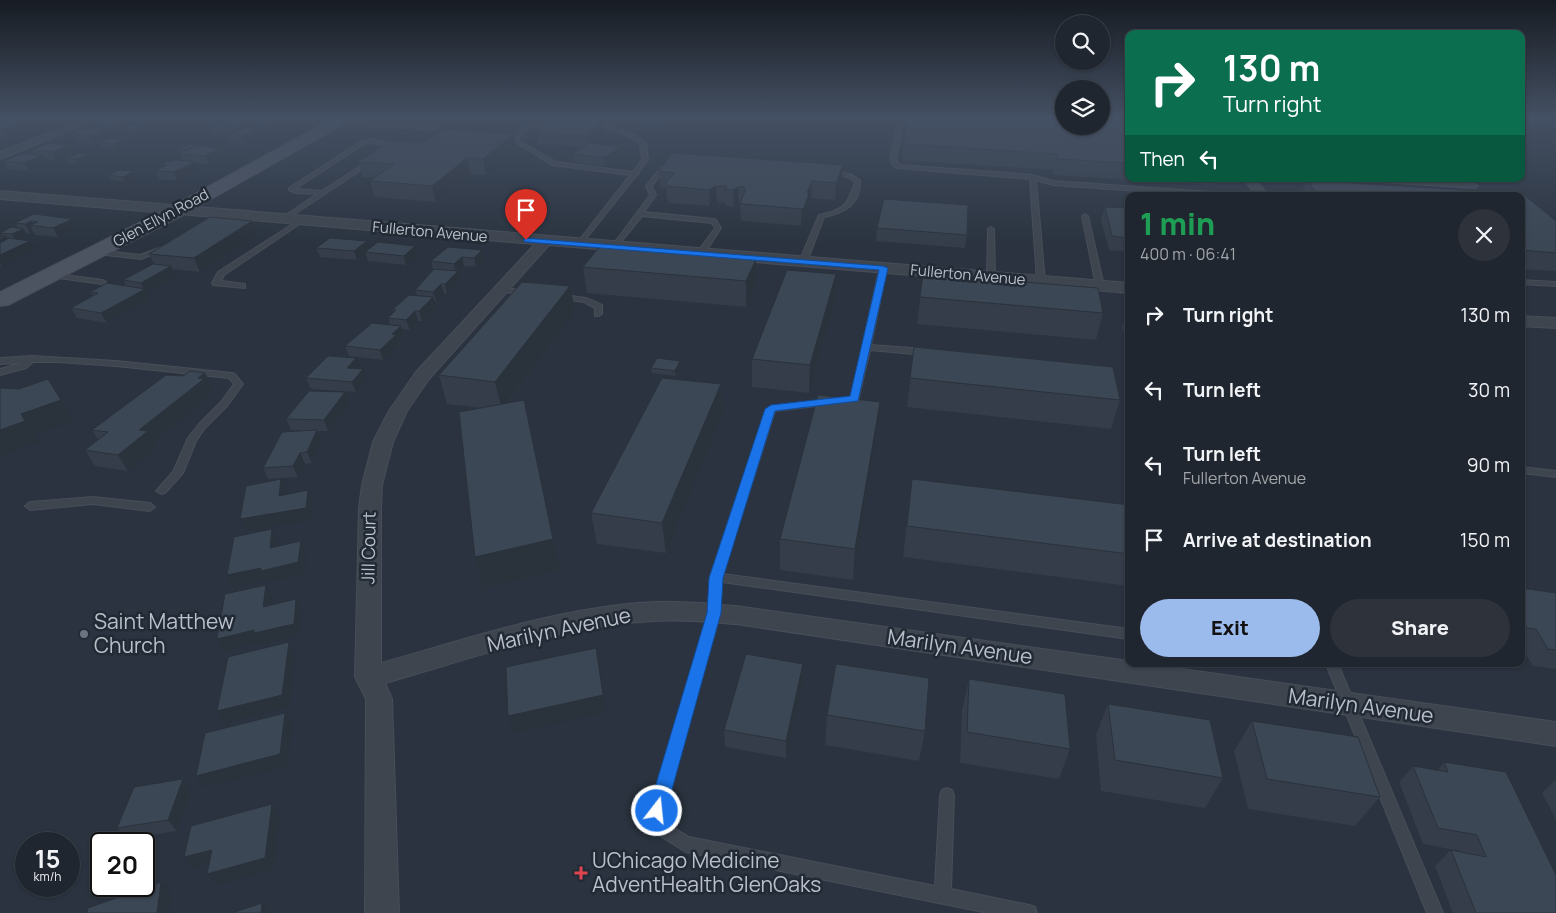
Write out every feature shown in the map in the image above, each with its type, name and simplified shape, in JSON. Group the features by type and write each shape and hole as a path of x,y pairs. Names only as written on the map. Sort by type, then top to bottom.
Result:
{"street":[{"name":"Glen Ellyn Road","path":"0,300 178,212 271,160"},
{"name":"Fullerton Avenue","path":"0,195 178,212 217,218 282,220 1125,288"},
{"name":"Jill Court","path":"382,913 379,699 368,677 370,508 372,485 383,442 398,410 422,376 545,241"},
{"path":"1525,320 1556,323"},
{"name":"Marilyn Avenue","path":"368,677 581,621 646,612 714,613 746,616 1556,734"}],"lane":[{"path":"323,193 294,191 291,188 336,160"},
{"path":"282,220 374,160"},
{"path":"547,160 554,164 636,174"},
{"path":"579,244 636,174 645,160"},
{"path":"894,160 899,167 1033,177 1053,183 1181,192"},
{"path":"614,247 640,214 652,195 649,186 662,169 673,162"},
{"path":"803,262 820,216 842,211 852,203 858,181 850,176 822,172"},
{"path":"1033,177 1041,281"},
{"path":"1413,182 1475,186"},
{"path":"640,214 714,221 718,228 700,254"},
{"path":"1085,216 1100,286"},
{"path":"242,286 216,283 221,274 301,222"},
{"path":"991,229 991,277"},
{"path":"97,252 141,256 172,245"},
{"path":"883,268 855,398 771,409 716,578 714,613 657,811 665,831 686,844 1029,913"},
{"path":"52,275 102,282"},
{"path":"1525,282 1556,284"},
{"path":"501,290 536,293"},
{"path":"553,295 586,300 599,307 598,314"},
{"path":"867,347 935,353"},
{"path":"0,361 32,359 119,363 232,376 239,384 224,404 191,440 178,473 161,492"},
{"path":"0,372 23,366 32,359"},
{"path":"1525,470 1556,474"},
{"path":"30,506 114,502 135,507 150,506"},
{"path":"716,578 1125,633"},
{"path":"1333,667 1435,913"},
{"path":"943,896 947,795"}],"building":[{"path":"8,160 32,160 24,163 4,161"},
{"path":"177,160 194,162 174,172 155,171 167,165 162,165 166,162"},
{"path":"362,160 465,160 432,186 370,181 394,164 358,162"},
{"path":"667,160 767,160 843,165 836,183 812,181 807,192 809,193 804,208 802,209 740,203 746,189 744,187 738,187 733,190 725,189 727,187 725,186 716,186 709,190 667,186 666,182 675,173 658,171"},
{"path":"1068,160 1125,160 1125,163"},
{"path":"119,170 134,171 123,177 108,175"},
{"path":"1308,182 1338,182 1492,192 1316,192"},
{"path":"1525,196 1556,221 1556,253 1525,250"},
{"path":"884,199 968,205 967,235 877,228"},
{"path":"1105,207 1125,208 1125,238 1112,236"},
{"path":"34,214 72,219 53,228 30,225 38,222 31,221 25,224 15,223"},
{"path":"210,217 252,221 194,258 149,254"},
{"path":"11,227 23,229 12,234 0,233"},
{"path":"9,238 30,241 0,255 0,243"},
{"path":"330,238 367,241 354,251 316,248"},
{"path":"378,242 415,246 404,256 365,252"},
{"path":"600,246 756,259 746,281 583,267"},
{"path":"448,247 482,250 474,258 462,257 454,264 431,261"},
{"path":"153,264 171,266 141,283 123,280"},
{"path":"434,269 458,271 445,284 441,284 433,292 415,290"},
{"path":"787,270 836,274 810,365 752,359"},
{"path":"923,274 1098,288 1103,313 920,297"},
{"path":"522,282 570,286 495,382 439,375"},
{"path":"107,283 145,289 101,313 71,308 98,293 90,292"},
{"path":"409,295 433,297 419,311 415,311 406,320 388,318 396,310 393,309"},
{"path":"372,323 401,326 392,334 396,335 380,350 345,346"},
{"path":"914,347 1113,367 1120,400 910,378"},
{"path":"328,356 356,358 347,368 363,369 352,382 306,378"},
{"path":"657,358 680,361 675,371 651,368"},
{"path":"190,371 205,373 198,378 204,379 139,430 148,431 118,455 85,450 108,432 92,430 166,375 183,376"},
{"path":"662,378 721,384 662,523 591,513"},
{"path":"48,379 61,400 21,414 25,421 0,430 0,388 19,389"},
{"path":"309,391 345,392 324,420 286,419"},
{"path":"818,395 880,402 855,549 780,539"},
{"path":"524,400 553,539 475,557 459,412"},
{"path":"317,430 307,452 300,453 293,466 263,468 282,432"},
{"path":"281,479 279,496 308,490 306,508 240,519 246,486"},
{"path":"912,479 1125,505 1125,553 907,526"},
{"path":"272,529 270,548 301,541 298,562 261,571 261,568 227,575 234,537"},
{"path":"266,585 263,607 296,599 294,624 254,633 254,630 217,639 225,594"},
{"path":"1525,589 1556,593 1556,650 1548,649 1536,629 1527,628 1525,625"},
{"path":"289,642 282,695 217,711 228,657"},
{"path":"596,648 603,695 508,716 506,667"},
{"path":"746,654 803,664 786,741 724,730"},
{"path":"836,664 929,678 925,731 827,715"},
{"path":"969,679 1065,694 1070,749 967,732"},
{"path":"1108,704 1210,720 1223,778 1115,760"},
{"path":"285,713 280,754 196,776 205,733"},
{"path":"1252,721 1358,737 1380,797 1267,779"},
{"path":"1444,762 1506,772 1556,875 1556,913 1476,913 1451,850 1486,857 1477,835 1438,828 1413,766 1448,772"},
{"path":"183,779 168,820 117,828 134,787"},
{"path":"272,804 265,858 207,874 212,850 184,857 191,826"},
{"path":"161,882 157,913 87,913 88,908 119,897 155,897 155,884"},
{"path":"262,903 261,913 232,913"}],"place":[{"name":"Saint Matthew Church","path":"84,634"},
{"name":"UChicago Medicine AdventHealth GlenOaks","path":"581,873"}],"route":[{"path":"526,240 883,268 855,398 771,409 716,578 714,613 657,811"}]}
